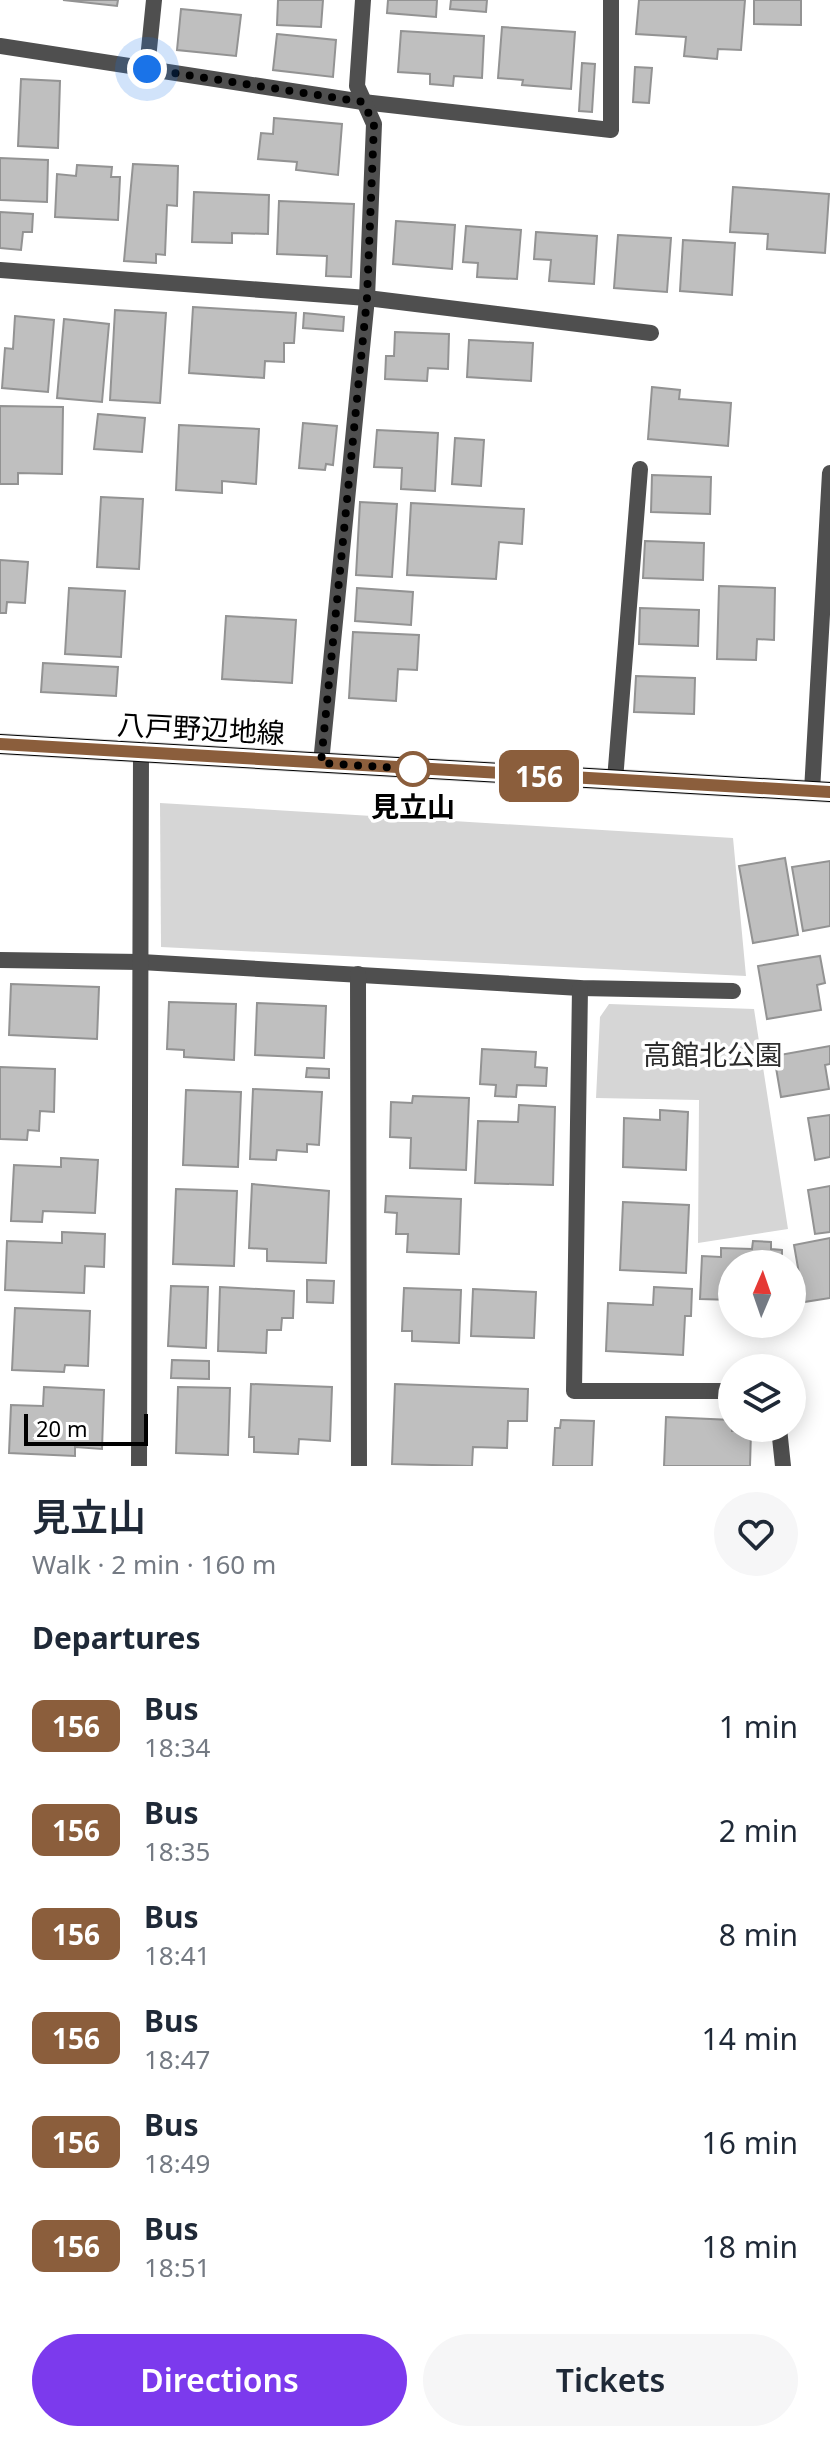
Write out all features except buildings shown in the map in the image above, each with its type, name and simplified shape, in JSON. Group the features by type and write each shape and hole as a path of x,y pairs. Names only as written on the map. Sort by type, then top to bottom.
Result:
{"main road":[{"name":"八戸野辺地線","path":"0,744 821,792"}],"street":[{"path":"147,69 154,0"},
{"path":"321,763 367,298 374,124 357,86 363,0"},
{"path":"0,46 363,102 611,130 611,0"},
{"path":"0,270 367,298 651,333"},
{"path":"615,780 640,469"},
{"path":"821,792 830,473"},
{"path":"139,1466 141,752"},
{"path":"0,960 141,962 580,988 733,991"},
{"path":"358,974 359,1466"},
{"path":"580,988 574,1391 718,1391"},
{"path":"780,1442 783,1466"}],"green space":[{"path":"160,803 733,838 746,976 161,947"},
{"name":"高館北公園","path":"609,1004 754,1009 788,1229 698,1243 699,1100 596,1098 600,1017"}],"bus line":[{"name":"156","path":"0,744 830,792"}],"place":[{"name":"見立山","path":"413,769"}],"route":[{"path":"147,69 363,102 374,124 367,298 321,763 413,769"}]}
